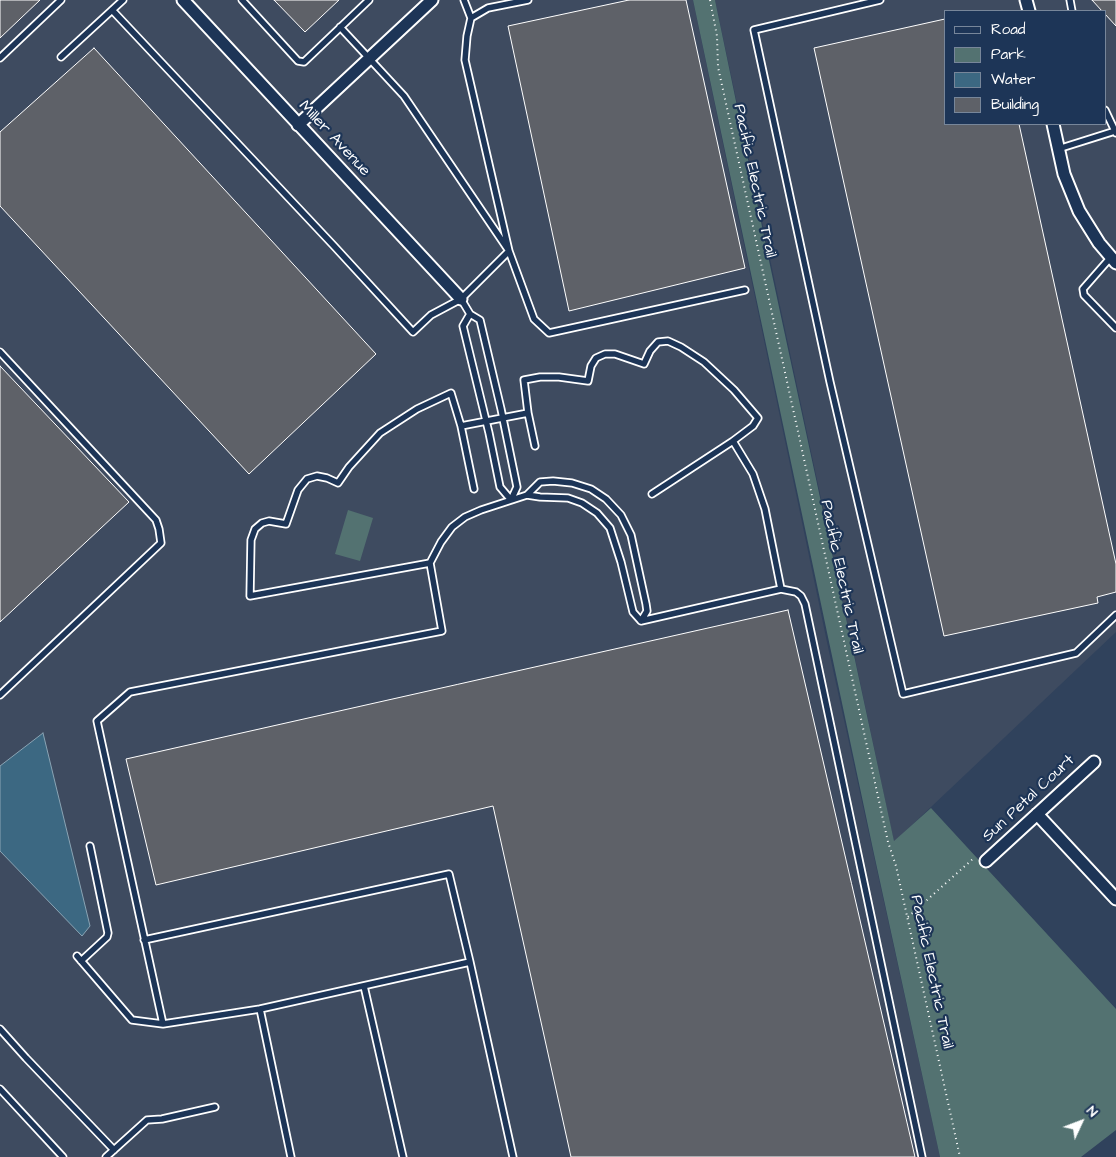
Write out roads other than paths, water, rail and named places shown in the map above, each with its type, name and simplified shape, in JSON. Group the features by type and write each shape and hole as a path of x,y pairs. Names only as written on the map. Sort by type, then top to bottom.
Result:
{"street":[{"name":"Miller Avenue","path":"183,0 461,300"},
{"path":"298,125 432,0"},
{"path":"1053,125 1064,174 1078,211 1098,243 1113,260"},
{"name":"Sun Petal Court","path":"983,856 1037,814 1094,762"},
{"path":"1037,814 1116,899"}],"lane":[{"path":"0,58 61,0"},
{"path":"61,57 123,0"},
{"path":"242,0 298,61 304,62 369,0"},
{"path":"464,0 471,18 467,36 466,60 509,251 534,319 549,333 745,290"},
{"path":"471,18 488,8 528,0"},
{"path":"880,0 754,30 830,382 903,694 1076,653 1116,615"},
{"path":"112,10 334,246 412,332 430,315 461,300 509,251"},
{"path":"340,27 404,96 509,251"},
{"path":"1058,148 1116,132 1106,112"},
{"path":"1113,260 1083,289 1084,295 1116,328"},
{"path":"461,300 470,314 480,320 517,486 511,500"},
{"path":"470,314 463,326 500,487 511,500"},
{"path":"536,446 528,413 524,380 540,377 559,377 588,381 591,366 596,358 605,354 615,354 644,364 650,350 658,342 668,341 704,362 734,390 758,418 753,426 733,441 652,494"},
{"path":"0,352 156,520 161,543 0,695"},
{"path":"430,563 250,596 251,540 255,529 262,523 269,521 286,524 298,490 307,480 317,476 338,483 349,466 380,433 417,408 451,393 461,426 474,489"},
{"path":"461,426 528,413"},
{"path":"733,441 752,474 765,509 781,589"},
{"path":"163,1024 97,721 130,692 442,631 430,563 440,542 452,527 465,518 481,510 527,495 540,482 572,483 591,489 606,499 621,515 631,535 646,604 647,611 641,621"},
{"path":"527,495 540,498 568,498 582,503 597,513 610,528 634,612 641,621"},
{"path":"641,621 781,589 796,592 801,596 805,604 922,1157"},
{"path":"90,846 108,933 105,939 79,959 132,1020 163,1024 260,1009 470,962"},
{"path":"144,940 449,874 513,1157"},
{"path":"364,986 403,1157"},
{"path":"260,1009 291,1157"},
{"path":"0,1029 2,1036 26,1058 114,1150"},
{"path":"0,1089 63,1157"},
{"path":"106,1157 147,1120 162,1119 214,1106"}],"water":[{"path":"43,733 90,926 82,936 0,851 0,766"}]}
